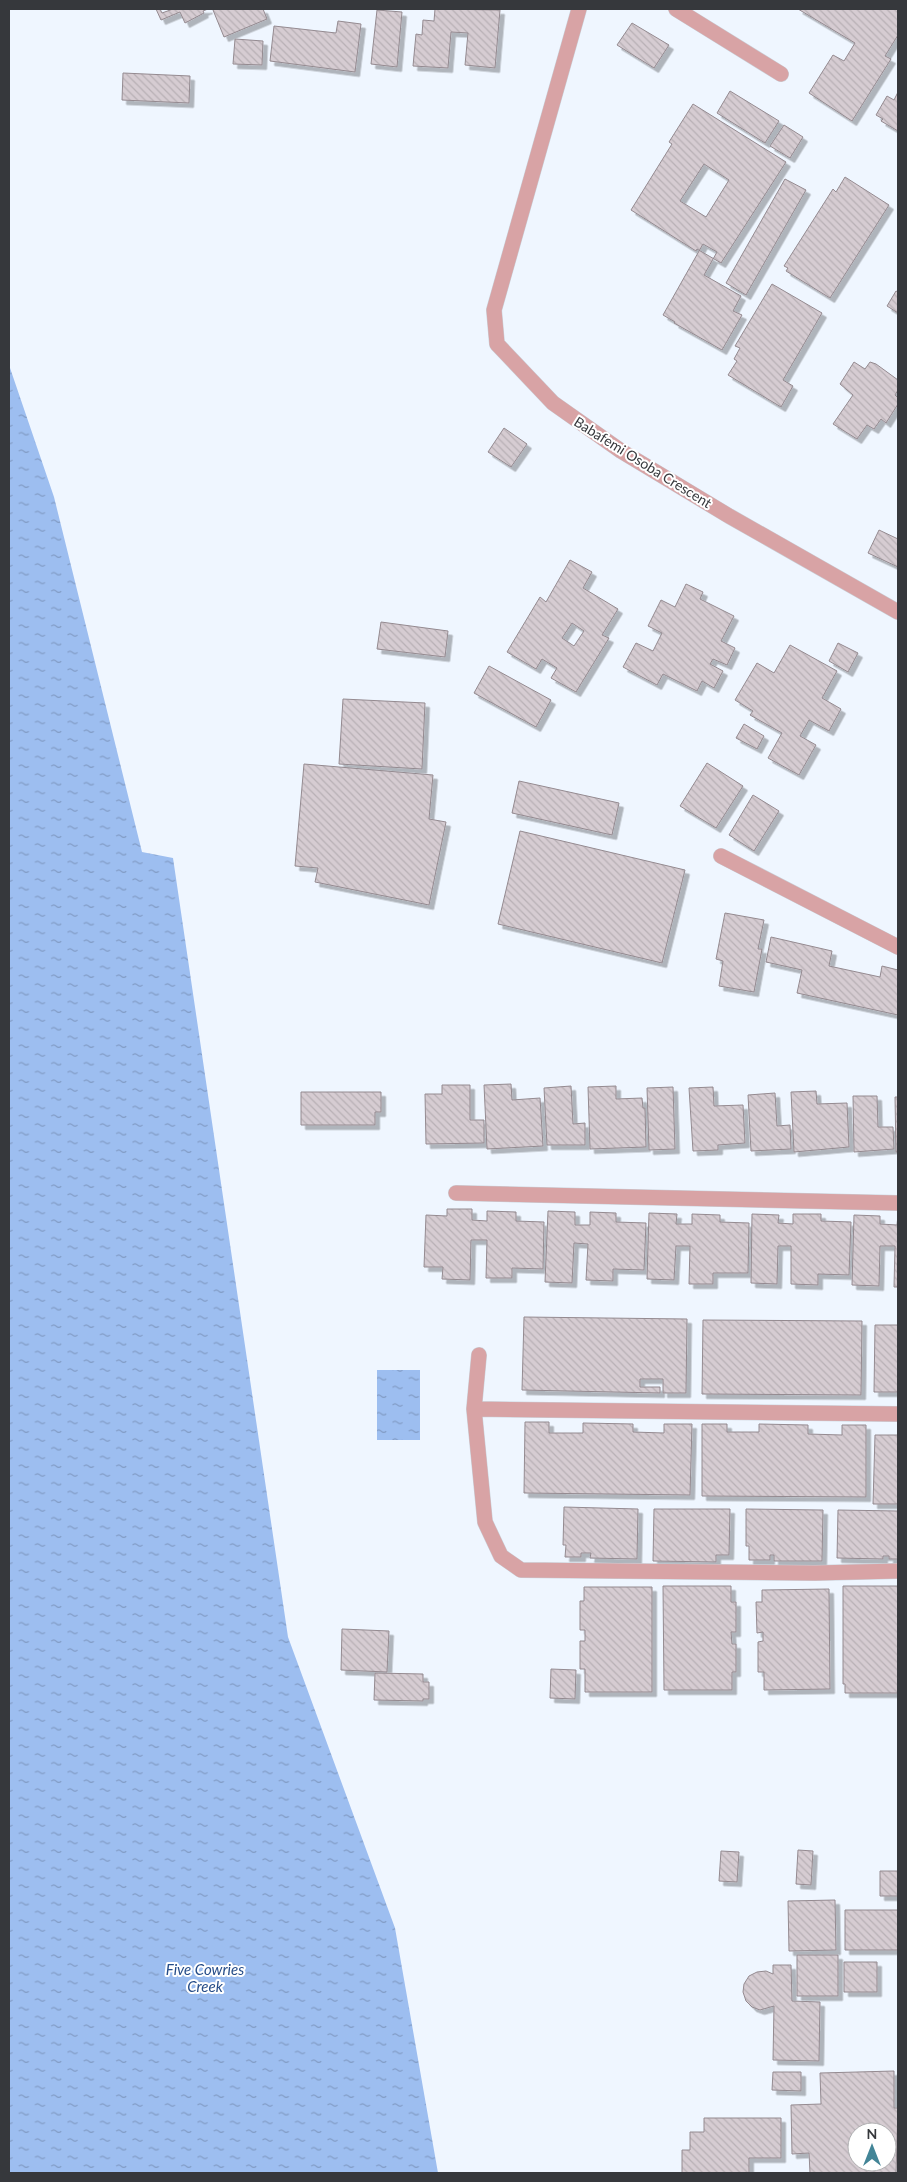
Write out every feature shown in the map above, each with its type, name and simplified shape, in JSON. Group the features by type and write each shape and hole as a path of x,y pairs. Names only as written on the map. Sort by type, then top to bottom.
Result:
{"street":[{"name":"Babafemi Osoba Crescent","path":"579,9 494,310 497,344 553,403 621,451 729,516 898,612"},
{"path":"676,9 781,74"},
{"path":"721,856 898,947"},
{"path":"456,1193 898,1203"},
{"path":"479,1355 474,1409 485,1522 501,1556 521,1570 815,1573 898,1571"},
{"path":"474,1409 898,1414"}],"water":[{"name":"Five Cowries Creek","path":"9,365 54,497 142,852 173,858 288,1637 395,1928 438,2173 9,2173"},
{"path":"377,1370 420,1370 420,1440 377,1440"}],"building":[{"path":"156,9 160,9 162,13 173,9 208,9 185,23 180,12 161,20"},
{"path":"263,9 267,19 224,37 213,10"},
{"path":"435,9 500,10 495,68 465,65 468,33 451,32 448,68 413,66 416,34 422,35 423,20 434,21"},
{"path":"798,9 898,9 898,35 885,56 891,59 852,121 809,93 833,55 844,61 855,43"},
{"path":"377,10 402,12 397,67 371,64"},
{"path":"338,21 361,24 355,72 270,61 274,26 336,33"},
{"path":"632,23 669,45 654,68 617,45"},
{"path":"235,39 263,41 262,65 233,64"},
{"path":"123,73 190,76 189,103 122,100"},
{"path":"730,91 779,121 765,143 717,113"},
{"path":"898,92 898,131 881,121 883,119 876,115 887,96 894,100"},
{"path":"693,104 786,162 721,263 697,249 696,251 631,210 672,144 669,142","holes":["704,164 729,180 706,217 680,201"]},
{"path":"784,125 803,137 790,158 770,146"},
{"path":"845,177 889,205 830,298 786,271 788,268 784,266 833,189 836,192"},
{"path":"785,179 806,190 746,295 726,283"},
{"path":"703,244 717,252 704,275 741,296 733,311 742,315 722,350 663,315"},
{"path":"772,284 822,313 783,380 793,386 781,407 728,375 737,361 734,359 740,348 735,346"},
{"path":"896,291 898,292 898,313 887,306"},
{"path":"854,362 865,369 870,362 876,364 898,380 898,390 895,395 898,398 898,404 886,423 881,419 874,429 867,425 857,439 833,424 853,395 840,384"},
{"path":"504,428 527,444 511,467 488,452"},
{"path":"879,530 898,539 898,567 868,553"},
{"path":"570,560 592,572 583,588 618,609 602,635 609,638 576,692 551,678 557,668 542,659 536,669 507,652 540,597 546,602","holes":["572,623 584,631 574,646 562,638"]},
{"path":"686,584 703,592 700,599 734,616 721,641 735,648 727,665 713,659 710,664 723,671 714,688 702,681 697,691 663,674 657,685 623,667 636,643 653,651 662,633 648,626 661,600 675,607"},
{"path":"381,622 448,631 445,657 377,649"},
{"path":"838,643 858,653 848,672 829,661"},
{"path":"790,645 837,671 822,698 841,709 829,731 809,720 800,736 816,745 799,775 768,758 782,733 750,715 753,711 735,700 757,663 774,673"},
{"path":"489,666 551,700 536,727 474,693"},
{"path":"343,699 425,703 422,769 339,764"},
{"path":"744,724 764,736 757,749 736,738"},
{"path":"707,763 743,786 716,828 680,806"},
{"path":"304,764 433,775 429,819 446,822 429,905 315,882 318,868 295,866"},
{"path":"519,781 619,803 612,835 512,813"},
{"path":"753,795 779,811 754,851 729,835"},
{"path":"520,831 685,870 662,963 498,924"},
{"path":"725,913 764,920 758,949 762,949 754,992 719,986 723,961 716,959"},
{"path":"771,937 832,951 829,966 880,977 882,966 898,970 898,1015 797,993 802,970 766,962"},
{"path":"511,1084 512,1100 540,1098 543,1146 487,1149 484,1085"},
{"path":"442,1085 470,1085 470,1120 484,1120 484,1143 426,1144 425,1094 442,1094"},
{"path":"571,1086 573,1124 585,1123 585,1145 547,1145 544,1088"},
{"path":"616,1086 616,1099 642,1098 643,1108 645,1108 646,1147 590,1149 588,1087"},
{"path":"673,1087 675,1149 649,1150 647,1088"},
{"path":"713,1087 714,1106 743,1105 745,1143 718,1145 718,1150 693,1151 689,1088"},
{"path":"816,1091 817,1104 847,1103 849,1147 794,1152 791,1092"},
{"path":"301,1092 381,1092 381,1112 375,1112 375,1125 301,1125"},
{"path":"775,1093 777,1126 790,1125 791,1149 751,1151 748,1095"},
{"path":"853,1096 877,1096 878,1127 893,1127 894,1149 854,1152"},
{"path":"895,1097 898,1097 898,1152 896,1152"},
{"path":"447,1209 472,1209 472,1220 487,1221 487,1211 516,1212 516,1221 544,1222 543,1269 512,1268 512,1278 486,1278 487,1240 471,1240 470,1280 442,1279 443,1267 424,1267 426,1215 447,1216"},
{"path":"548,1211 575,1212 575,1225 590,1225 590,1212 616,1213 616,1222 646,1223 644,1270 613,1269 613,1281 586,1280 588,1244 574,1243 572,1283 545,1282"},
{"path":"649,1213 677,1214 676,1224 692,1224 692,1214 720,1215 720,1222 749,1223 748,1273 713,1273 713,1284 689,1284 690,1246 676,1246 674,1280 647,1279"},
{"path":"752,1214 779,1215 778,1223 793,1224 793,1214 821,1214 821,1221 851,1222 849,1275 818,1274 818,1285 791,1284 791,1246 778,1246 777,1284 751,1283"},
{"path":"854,1215 880,1216 880,1224 897,1225 898,1215 898,1287 894,1287 895,1246 880,1246 879,1286 852,1285"},
{"path":"524,1317 687,1319 686,1393 663,1393 663,1379 640,1379 640,1387 660,1387 660,1393 522,1390"},
{"path":"703,1320 862,1321 861,1395 702,1394"},
{"path":"875,1325 898,1325 898,1392 874,1392"},
{"path":"525,1422 549,1422 549,1433 583,1433 583,1423 633,1424 633,1432 664,1433 664,1424 692,1424 690,1495 524,1493"},
{"path":"702,1424 727,1424 727,1432 759,1432 759,1424 808,1425 808,1434 842,1435 842,1425 866,1425 866,1497 702,1496"},
{"path":"875,1435 898,1435 898,1504 873,1504"},
{"path":"564,1507 638,1509 637,1559 590,1558 591,1553 581,1553 581,1557 565,1557 566,1545 563,1545"},
{"path":"654,1509 730,1509 729,1555 716,1555 716,1562 653,1561"},
{"path":"746,1509 823,1510 822,1561 774,1561 774,1555 770,1555 770,1560 749,1560 749,1546 746,1546"},
{"path":"838,1510 898,1511 898,1559 889,1559 889,1556 883,1556 883,1559 837,1558"},
{"path":"663,1586 731,1586 731,1602 736,1602 736,1632 731,1632 732,1644 736,1644 736,1672 732,1672 732,1690 664,1690"},
{"path":"843,1586 898,1586 898,1693 845,1693 845,1684 843,1684"},
{"path":"584,1587 652,1587 652,1692 585,1692 585,1669 580,1669 580,1641 585,1641 585,1630 580,1630 580,1601 584,1601"},
{"path":"829,1589 830,1689 764,1690 764,1672 758,1672 758,1642 763,1641 763,1632 757,1633 756,1602 762,1602 762,1590"},
{"path":"342,1629 389,1631 387,1672 341,1670"},
{"path":"551,1669 576,1670 575,1699 550,1698"},
{"path":"375,1673 423,1674 423,1682 429,1682 429,1699 423,1699 423,1701 374,1700"},
{"path":"798,1850 813,1851 811,1885 796,1884"},
{"path":"721,1851 739,1852 737,1882 719,1881"},
{"path":"880,1871 898,1871 898,1896 880,1896"},
{"path":"835,1900 836,1950 789,1951 788,1901"},
{"path":"845,1910 898,1910 898,1950 845,1950"},
{"path":"797,1955 838,1955 838,1996 797,1996"},
{"path":"844,1962 877,1962 877,1992 844,1992"},
{"path":"773,1965 791,1965 792,2001 820,2002 819,2061 773,2060 774,2006 760,2010 752,2007 746,2001 743,1992 744,1984 749,1976 757,1972 766,1971 773,1974"},
{"path":"894,2071 894,2108 898,2108 897,2140 897,2122 847,2122 847,2172 896,2173 810,2173 809,2153 792,2154 791,2105 821,2104 820,2073"},
{"path":"773,2072 801,2072 801,2091 772,2090"},
{"path":"704,2118 781,2118 781,2158 749,2158 749,2173 682,2173 682,2150 690,2150 690,2132 704,2132"}]}
